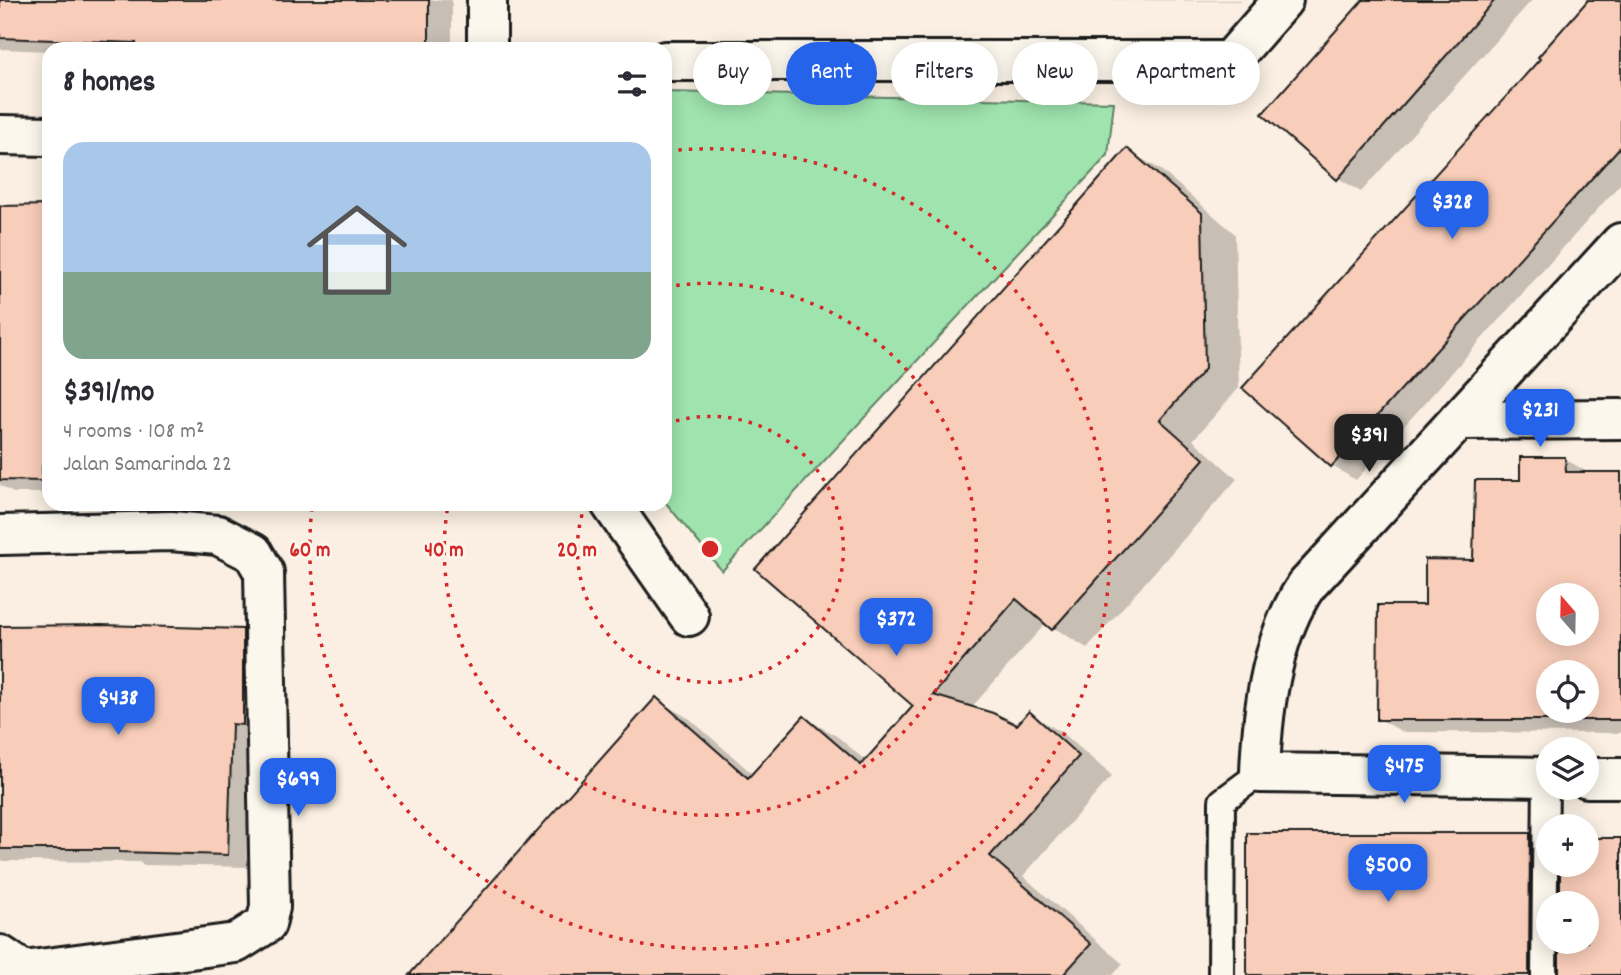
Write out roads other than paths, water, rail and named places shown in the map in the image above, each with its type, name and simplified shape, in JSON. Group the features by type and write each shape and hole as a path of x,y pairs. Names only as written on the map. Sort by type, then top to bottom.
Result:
{"street":[{"path":"487,0 487,42"},
{"path":"672,61 1230,61 1283,0"},
{"path":"0,135 42,136"},
{"path":"1536,777 1260,773 1265,702 1285,626 1294,604 1306,586 1621,243"},
{"path":"1458,420 1621,419"},
{"path":"616,511 689,616"},
{"path":"0,535 170,531 218,535 253,553 264,572 270,907 266,924 236,943 16,967"},
{"path":"1599,778 1621,778"}],"lane":[{"path":"1221,975 1222,801 1260,773"},
{"path":"1544,975 1547,800"}]}
